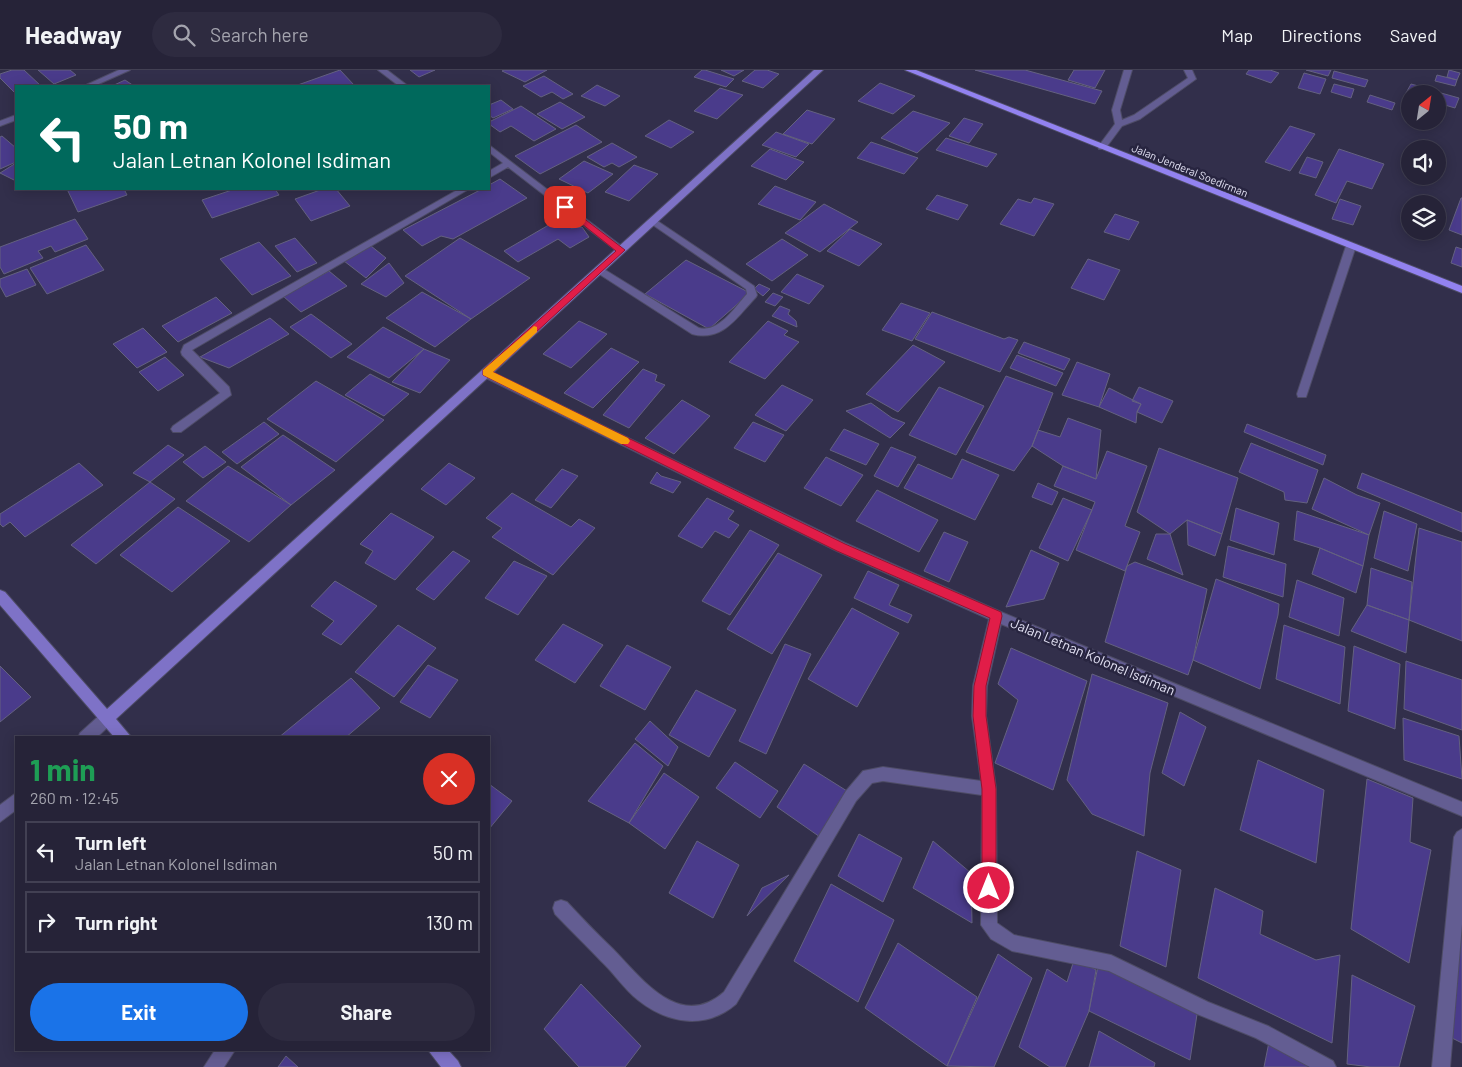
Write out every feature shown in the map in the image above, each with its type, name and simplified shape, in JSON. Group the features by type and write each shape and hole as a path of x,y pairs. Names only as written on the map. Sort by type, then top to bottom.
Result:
{"main road":[{"name":"Jalan Jenderal Soedirman","path":"909,70 1462,290"}],"street":[{"path":"90,85 126,70"},
{"path":"382,70 403,85"},
{"path":"87,736 819,70"},
{"path":"1119,124 1116,110 1128,70"},
{"path":"1102,147 1119,124 1137,116 1192,79 1188,70"},
{"path":"0,124 15,117"},
{"path":"490,149 621,250"},
{"path":"490,174 509,163"},
{"path":"177,429 226,395 225,390 186,352 188,348 463,190"},
{"path":"599,270 696,331 708,334 718,330 752,295 751,288 653,221"},
{"path":"1302,394 1351,246"},
{"name":"Jalan Letnan Kolonel Isdiman","path":"486,373 841,547 996,616 1462,809"},
{"path":"0,596 106,719 123,736"},
{"path":"996,616 980,686 980,716 989,789 990,925 1002,938 1012,943 1111,962 1203,1008 1262,1032 1327,1067"},
{"path":"561,908 645,994 662,1005 690,1015 706,1014 722,1007 730,998 851,796 868,776 883,774 989,789"},
{"path":"0,815 15,801"},
{"path":"1441,1067 1462,837"},
{"path":"213,1067 225,1051"},
{"path":"438,1051 452,1067"}],"building":[{"path":"12,70 24,70 40,85 15,85 15,93 0,78 0,74"},
{"path":"38,70 70,70 76,75 54,84"},
{"path":"340,70 354,85 298,85"},
{"path":"410,70 435,70 419,77"},
{"path":"547,70 525,82 502,71"},
{"path":"702,70 734,79 726,87 694,77"},
{"path":"721,70 744,70 734,76"},
{"path":"755,70 767,70 779,74 763,88 742,81"},
{"path":"975,70 1025,70 1102,91 1095,104"},
{"path":"1074,70 1105,70 1095,88 1068,80"},
{"path":"1249,70 1270,70 1279,73 1271,83 1246,74"},
{"path":"1306,70 1331,70 1328,76"},
{"path":"1449,70 1460,73 1457,80 1447,77"},
{"path":"1334,71 1368,80 1365,87 1332,78"},
{"path":"1304,73 1326,79 1320,94 1298,88"},
{"path":"1437,75 1457,80 1455,86 1435,81"},
{"path":"544,76 573,94 563,99 552,92 541,97 523,86"},
{"path":"125,80 132,85 114,85"},
{"path":"880,83 915,96 893,114 858,101"},
{"path":"1334,84 1354,89 1351,98 1331,92"},
{"path":"597,85 620,96 605,106 581,96"},
{"path":"720,88 743,95 717,119 694,111"},
{"path":"1446,94 1459,98 1455,108 1446,105"},
{"path":"1370,95 1395,103 1392,110 1367,102"},
{"path":"501,100 513,109 493,118 490,116 490,105"},
{"path":"560,102 585,117 562,129 537,114"},
{"path":"521,106 556,129 534,141 511,126 500,132 490,125 490,122"},
{"path":"807,110 835,119 812,144 783,134"},
{"path":"913,111 950,123 917,153 881,138"},
{"path":"964,118 983,124 969,143 949,136"},
{"path":"669,120 694,132 671,148 645,136"},
{"path":"576,125 602,142 540,174 515,156"},
{"path":"1290,126 1315,134 1290,171 1265,162"},
{"path":"776,132 809,144 796,157 762,145"},
{"path":"2,136 15,147 15,162 0,169 0,137"},
{"path":"946,138 997,154 987,167 936,150"},
{"path":"871,142 918,158 904,174 857,158"},
{"path":"612,143 637,157 619,167 612,163 604,167 587,157"},
{"path":"770,149 804,162 786,180 751,166"},
{"path":"1339,149 1384,164 1372,189 1347,181 1336,203 1315,195"},
{"path":"1307,157 1323,162 1316,178 1299,173"},
{"path":"584,161 613,174 588,193 559,179"},
{"path":"15,164 15,180 0,173"},
{"path":"634,165 658,174 629,201 605,192"},
{"path":"500,179 527,198 453,239 441,236 422,246 403,230 480,190 490,190 490,184"},
{"path":"775,186 816,202 800,220 758,204"},
{"path":"67,190 124,190 127,195 78,212"},
{"path":"232,190 276,190 279,195 212,218 202,200"},
{"path":"320,190 337,190 350,206 311,221 295,199"},
{"path":"937,195 968,205 958,220 926,209"},
{"path":"1034,198 1054,204 1034,236 1000,224 1018,199 1031,203"},
{"path":"1462,198 1462,235 1449,230"},
{"path":"1340,199 1361,206 1353,225 1332,219"},
{"path":"824,204 858,222 820,252 785,233"},
{"path":"1115,214 1139,222 1129,240 1104,232"},
{"path":"75,219 88,239 55,252 51,246 38,251 43,258 4,274 0,267 0,247"},
{"path":"559,219 571,228 582,227 589,237 570,248 558,239 518,262 504,251"},
{"path":"850,229 882,244 859,266 827,251"},
{"path":"295,238 317,263 297,272 275,246"},
{"path":"460,238 530,278 471,319 405,276"},
{"path":"782,239 808,255 772,281 746,264"},
{"path":"259,242 291,276 252,295 220,259"},
{"path":"86,245 104,270 47,294 30,268"},
{"path":"371,246 386,258 366,278 344,261"},
{"path":"1456,247 1462,249 1462,267 1451,263"},
{"path":"1088,259 1120,270 1104,300 1071,288"},
{"path":"686,260 750,293 709,329 645,294"},
{"path":"389,263 404,283 386,297 361,284"},
{"path":"27,269 36,285 6,297 0,286 0,279"},
{"path":"329,271 347,286 301,312 283,296"},
{"path":"797,274 824,286 809,304 781,292"},
{"path":"759,284 770,289 763,296 754,289"},
{"path":"422,292 471,319 435,347 386,318"},
{"path":"773,293 783,297 775,306 765,302"},
{"path":"216,297 232,313 178,342 162,326"},
{"path":"901,303 930,313 912,341 882,330"},
{"path":"780,306 790,310 788,314 796,321 797,327 772,316"},
{"path":"932,312 1004,339 1009,337 1018,340 1000,372 915,339"},
{"path":"311,314 352,344 331,358 290,327"},
{"path":"270,318 289,334 229,368 200,357"},
{"path":"579,321 607,334 571,368 543,354"},
{"path":"768,321 788,331 784,335 799,342 765,379 729,362"},
{"path":"383,327 424,349 389,378 347,357"},
{"path":"143,328 167,352 137,368 113,344"},
{"path":"1024,342 1070,359 1064,370 1018,353"},
{"path":"913,345 945,362 898,412 866,394"},
{"path":"611,348 639,362 593,408 564,393"},
{"path":"424,349 450,360 420,393 392,382"},
{"path":"1017,355 1063,373 1056,386 1010,368"},
{"path":"165,357 184,375 158,391 139,372"},
{"path":"1077,362 1110,374 1099,407 1062,395"},
{"path":"643,369 657,375 655,381 665,385 629,428 603,415"},
{"path":"370,374 409,394 384,416 345,395"},
{"path":"1006,376 1053,393 1032,446 1014,471 966,452"},
{"path":"316,381 384,420 336,462 267,419"},
{"path":"782,385 813,400 786,431 755,415"},
{"path":"939,387 984,406 956,455 909,435"},
{"path":"1139,387 1173,401 1162,423 1137,412 1141,404 1132,401"},
{"path":"1109,388 1141,404 1137,412 1136,423 1099,407"},
{"path":"682,400 710,416 674,454 645,438"},
{"path":"871,403 892,418 905,423 890,438 846,411"},
{"path":"1068,418 1101,430 1096,479 1063,466 1032,446 1038,430 1060,437"},
{"path":"264,422 279,434 237,464 222,452"},
{"path":"753,422 784,435 765,462 734,448"},
{"path":"1247,424 1326,455 1323,465 1244,432"},
{"path":"844,429 879,444 866,465 830,450"},
{"path":"283,435 335,470 291,505 241,467"},
{"path":"1251,443 1318,470 1307,503 1285,500 1284,492 1239,472"},
{"path":"168,445 184,455 150,482 133,473"},
{"path":"205,446 226,462 203,478 183,462"},
{"path":"891,447 916,457 898,487 874,476"},
{"path":"1159,448 1238,478 1222,534 1187,520 1170,534 1137,512"},
{"path":"1107,451 1147,466 1125,526 1140,532 1125,571 1076,550 1095,502 1054,486 1063,466 1096,479"},
{"path":"826,457 863,475 841,506 804,488"},
{"path":"962,459 999,475 975,520 904,488 918,464 952,479"},
{"path":"79,463 103,485 25,537 10,522 3,527 0,524 0,514"},
{"path":"449,463 475,478 446,505 421,489"},
{"path":"228,466 291,505 249,542 186,501"},
{"path":"562,469 578,476 551,508 535,500"},
{"path":"657,472 661,476 681,482 673,493 650,483"},
{"path":"1362,473 1462,513 1462,532 1357,488"},
{"path":"1324,478 1357,495 1380,503 1369,535 1312,509"},
{"path":"150,482 175,499 96,564 71,545"},
{"path":"1038,483 1058,492 1052,505 1032,497"},
{"path":"877,490 938,520 919,552 856,521"},
{"path":"512,493 571,527 579,519 595,528 553,575 492,537 502,528 486,518"},
{"path":"707,498 734,511 728,519 739,525 729,538 715,531 702,548 678,536"},
{"path":"1063,498 1092,510 1068,561 1039,548"},
{"path":"178,507 230,541 172,592 120,555"},
{"path":"1236,508 1279,523 1274,555 1230,540"},
{"path":"1297,511 1369,535 1363,566 1320,548 1294,540"},
{"path":"1384,511 1417,524 1408,571 1374,558"},
{"path":"391,513 434,537 395,580 365,563 373,551 360,544"},
{"path":"1187,520 1222,534 1215,556 1188,545"},
{"path":"1419,528 1462,542 1462,641 1409,620"},
{"path":"750,530 779,545 730,615 702,601"},
{"path":"944,532 968,542 949,582 924,571"},
{"path":"1156,534 1170,534 1183,575 1147,559"},
{"path":"1228,546 1286,564 1283,597 1223,577"},
{"path":"1320,548 1363,566 1356,593 1312,574"},
{"path":"1031,550 1059,563 1044,599 1006,607"},
{"path":"453,551 470,561 434,600 416,589"},
{"path":"778,553 822,575 772,654 727,629"},
{"path":"514,561 547,576 518,615 485,598"},
{"path":"1135,562 1207,589 1193,660 1188,675 1105,642 1127,566"},
{"path":"1371,568 1412,582 1409,620 1367,605"},
{"path":"868,571 899,585 889,605 912,615 908,623 854,598"},
{"path":"1216,579 1279,604 1260,689 1193,660"},
{"path":"1297,580 1344,598 1339,636 1289,617"},
{"path":"335,581 377,606 341,645 322,634 334,621 311,606"},
{"path":"1367,605 1409,620 1406,653 1351,631"},
{"path":"852,608 899,633 857,707 808,679"},
{"path":"563,624 603,645 575,683 535,660"},
{"path":"398,625 436,648 394,697 355,672"},
{"path":"1284,625 1345,647 1340,704 1276,679"},
{"path":"785,644 811,654 766,754 739,741"},
{"path":"627,645 671,667 645,710 600,686"},
{"path":"1354,646 1400,664 1395,729 1348,711"},
{"path":"1011,648 1087,681 1053,790 995,763 1018,700 998,684"},
{"path":"1406,661 1462,680 1462,730 1404,709"},
{"path":"428,665 458,680 430,718 400,702"},
{"path":"0,666 31,697 0,722"},
{"path":"1092,674 1168,703 1150,773 1144,836 1092,814 1067,780"},
{"path":"351,678 380,708 347,736 280,736"},
{"path":"696,690 736,710 709,757 669,735"},
{"path":"1180,712 1206,727 1184,786 1162,773"},
{"path":"1403,718 1459,736 1462,779 1404,760"},
{"path":"650,721 678,747 668,766 635,739"},
{"path":"635,743 663,766 629,823 588,801"},
{"path":"1258,760 1324,790 1316,863 1240,830"},
{"path":"735,762 778,791 760,818 716,788"},
{"path":"804,764 847,791 820,837 777,807"},
{"path":"664,773 699,797 665,849 629,823"},
{"path":"1367,779 1413,798 1410,842 1431,850 1409,963 1351,929"},
{"path":"490,785 512,801 490,828"},
{"path":"859,834 902,858 883,902 838,876"},
{"path":"697,841 739,865 713,918 669,893"},
{"path":"933,841 971,873 972,923 913,888"},
{"path":"1137,851 1181,870 1166,967 1120,946"},
{"path":"789,875 747,916 762,888"},
{"path":"831,884 894,920 858,1002 794,961"},
{"path":"1215,888 1263,911 1260,934 1316,960 1340,955 1332,1043 1198,978"},
{"path":"1462,916 1462,1043 1450,1037"},
{"path":"898,943 977,997 947,1066 865,1008"},
{"path":"998,954 1032,978 994,1067 947,1066"},
{"path":"1075,957 1096,970 1089,1011 1065,1067 1050,1067 1019,1047 1047,969 1067,982"},
{"path":"1099,961 1198,1008 1190,1060 1089,1011"},
{"path":"1352,975 1415,1006 1399,1067 1371,1067 1347,1064"},
{"path":"581,984 641,1046 625,1067 579,1067 544,1029"},
{"path":"1099,1031 1155,1063 1154,1067 1089,1067"},
{"path":"1269,1042 1313,1067 1264,1067"},
{"path":"286,1056 298,1067 278,1067"}],"slow traffic":[{"path":"534,329 486,373 625,441"}],"route":[{"path":"565,207 621,250 486,373 841,547 996,616 980,686 980,716 989,789 989,888"}]}
